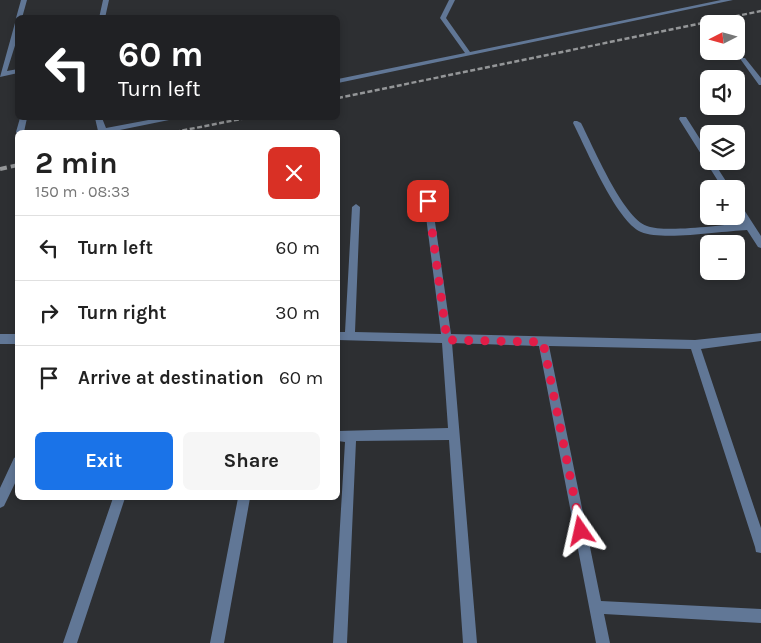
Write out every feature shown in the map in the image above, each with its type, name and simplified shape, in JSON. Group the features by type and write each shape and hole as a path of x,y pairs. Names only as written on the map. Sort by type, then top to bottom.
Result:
{"street":[{"path":"20,15 24,0"},
{"path":"103,15 106,0"},
{"path":"452,0 443,18 468,53"},
{"path":"340,80 730,0"},
{"path":"15,33 2,74 15,72"},
{"path":"744,60 761,83"},
{"path":"683,119 700,146"},
{"path":"110,130 159,120"},
{"path":"577,123 624,212 636,226 654,232 750,226"},
{"path":"428,201 447,340 470,643"},
{"path":"350,336 356,207"},
{"path":"745,218 761,244"},
{"path":"340,336 447,340 695,344 761,337"},
{"path":"0,339 15,339"},
{"path":"543,342 603,643"},
{"path":"695,344 761,547"},
{"path":"340,436 454,434"},
{"path":"340,643 352,436"},
{"path":"0,502 15,469"},
{"path":"70,643 118,500"},
{"path":"218,643 244,500"},
{"path":"596,607 761,616"}],"railway":[{"path":"340,98 761,11"},
{"path":"185,130 236,120"},
{"path":"0,169 15,166"}],"route":[{"path":"428,201 447,340 543,342 581,531"}]}
